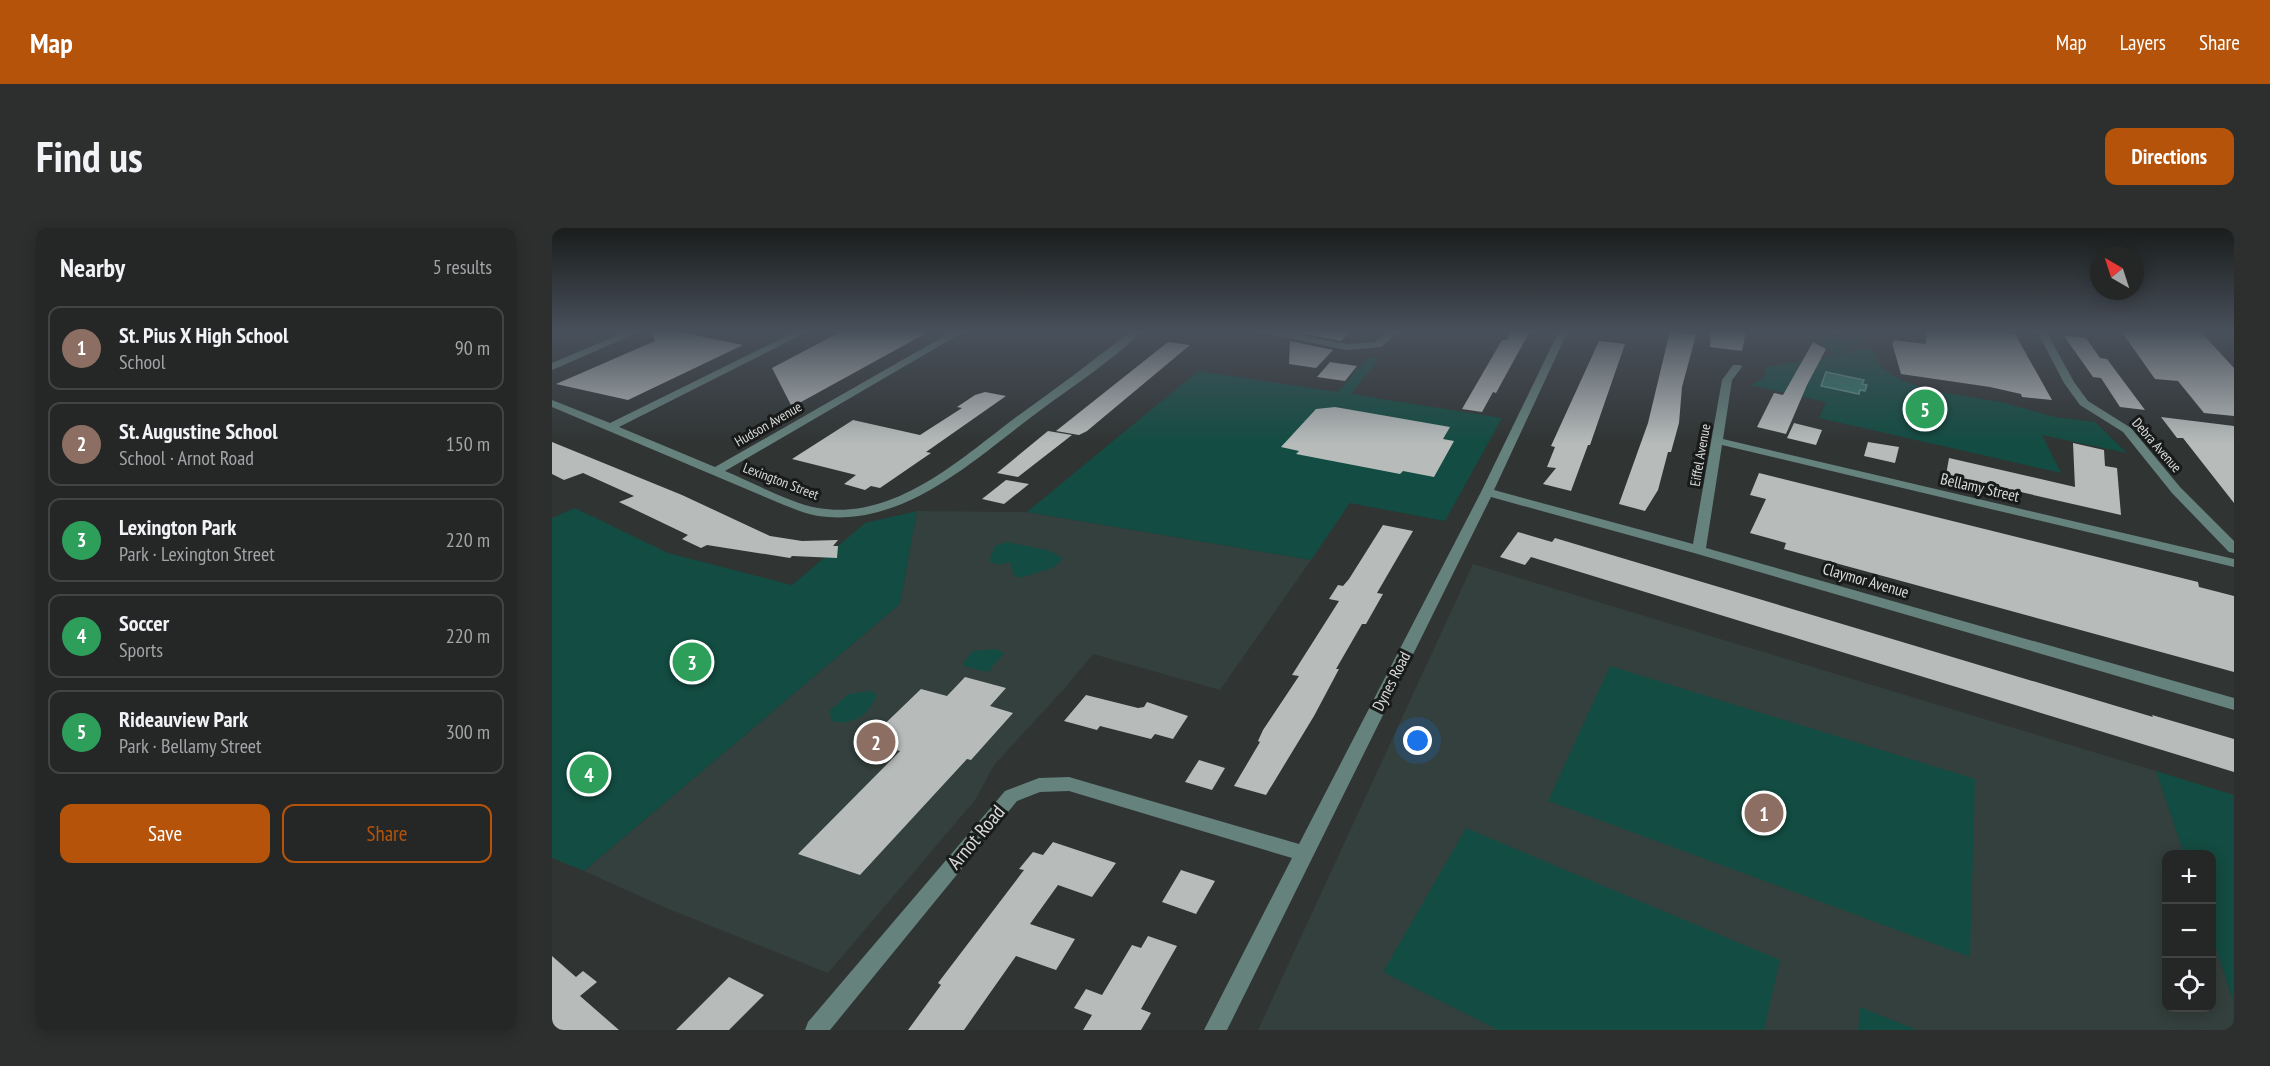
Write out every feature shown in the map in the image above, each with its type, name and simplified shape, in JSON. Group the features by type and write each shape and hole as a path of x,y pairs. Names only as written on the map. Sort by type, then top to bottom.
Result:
{"street":[{"path":"609,428 731,368"},
{"name":"Hudson Avenue","path":"715,472 897,368"},
{"name":"Lexington Street","path":"552,403 715,472 817,512 857,511 894,502 925,489 1089,368"},
{"name":"Dynes Road","path":"1215,1030 1487,492 1546,368"},
{"name":"Eiffel Avenue","path":"1699,550 1727,380 1736,368"},
{"name":"Debra Avenue","path":"2060,368 2068,383 2084,403 2127,430 2176,490 2234,549"},
{"name":"Bellamy Street","path":"1718,441 2234,563"},
{"name":"Claymor Avenue","path":"1487,492 1699,550 2234,704"},
{"name":"Arnot Road","path":"816,1030 1011,796 1040,785 1069,784 1303,853"}],"shaded area":[{"path":"1358,368 1372,368 1351,394 1502,418 1445,521 1350,503 1311,560 1027,512 1198,371 1338,392"},
{"path":"1766,368 1883,368 1900,379 1927,390 2001,402 2055,417 2095,422 2127,453 2042,435 2061,473 1819,418 1826,402 1750,385 1764,378"},
{"path":"1826,372 1864,380 1862,384 1867,385 1865,391 1860,390 1859,394 1821,386"},
{"path":"575,508 668,553 792,585 865,523 917,511 900,604 584,871 552,858 552,518"},
{"path":"917,511 1027,512 1311,560 1220,690 1093,654 994,765 976,799 828,973 664,907 584,871 900,604"},
{"path":"1007,542 1051,551 1063,559 1053,568 1019,578 1014,575 1010,562 999,565 989,561 995,546"},
{"path":"1473,564 2156,771 2183,850 2162,850 2162,1012 2216,1012 2216,948 2234,1003 2234,1030 1258,1030"},
{"path":"996,649 1004,653 988,672 963,666 973,651"},
{"path":"1610,666 1975,779 1970,957 1548,801"},
{"path":"870,691 877,695 865,713 847,722 832,721 829,711 849,694"},
{"path":"2156,771 2234,795 2234,1003 2216,948 2216,850 2183,850"},
{"path":"1466,828 1780,960 1764,1030 1498,1030 1383,972"},
{"path":"1860,1007 1917,1030 1858,1030"}],"building":[{"path":"592,368 694,368 628,400 556,384"},
{"path":"772,368 862,368 792,407"},
{"path":"1135,368 1162,368 1087,431 1079,435 1056,431"},
{"path":"1324,368 1355,368 1345,381 1317,377"},
{"path":"1486,368 1509,368 1482,412 1462,409"},
{"path":"1586,368 1617,368 1571,491 1543,484 1556,468 1547,467 1555,447 1551,446"},
{"path":"1661,368 1687,368 1682,387 1679,423 1671,452 1668,452 1658,490 1645,511 1619,504 1648,423"},
{"path":"1798,368 1816,368 1786,434 1757,427 1774,393 1783,395"},
{"path":"1899,368 2034,368 2052,400 2022,397 2021,394 1990,387 1901,374"},
{"path":"2087,368 2114,368 2145,410 2120,407 2101,378 2093,377"},
{"path":"2148,368 2234,368 2234,416 2204,413 2178,381 2155,379"},
{"path":"985,392 1006,396 926,452 931,453 880,488 871,486 865,490 844,484 856,475 792,459 853,420 920,435 962,408 957,407 975,395"},
{"path":"1335,407 1450,427 1443,439 1454,441 1434,477 1403,471 1400,474 1296,454 1299,451 1281,447 1316,409"},
{"path":"2161,417 2234,426 2234,503 2183,438 2177,438"},
{"path":"1794,423 1822,430 1816,445 1787,438"},
{"path":"1048,431 1072,435 1018,477 997,473"},
{"path":"552,442 682,495 770,536 802,541 838,540 833,546 838,546 837,558 792,556 790,558 707,545 701,548 682,539 688,535 619,502 634,496 583,473 564,480 552,474"},
{"path":"1868,442 1899,447 1895,463 1864,456"},
{"path":"2073,443 2104,450 2105,466 2117,468 2121,515 1946,475 1949,458 2075,487"},
{"path":"1759,473 2198,582 2199,587 2234,596 2234,672 1784,549 1786,543 1750,533 1766,499 1750,495"},
{"path":"1006,480 1029,484 1004,504 982,499"},
{"path":"1383,525 1413,531 1377,593 1383,594 1366,624 1362,624 1336,669 1339,669 1314,716 1266,795 1234,786 1260,742 1258,741 1263,730 1299,676 1292,675 1339,601 1329,599 1338,585 1343,586 1349,579"},
{"path":"1518,532 1552,542 1555,538 2153,717 2152,715 2234,739 2234,772 1531,557 1525,565 1500,557"},
{"path":"965,677 1006,688 990,706 1013,713 971,760 967,759 860,875 798,854 900,751 867,741 921,689 947,696"},
{"path":"1086,695 1138,708 1144,707 1147,702 1188,716 1173,739 1155,734 1151,739 1100,726 1097,730 1064,721"},
{"path":"1199,760 1225,768 1212,790 1185,782"},
{"path":"1053,842 1116,863 1092,897 1058,885 1030,924 1075,939 1056,970 1016,956 964,1030 908,1030 941,985 938,983 1024,870 1019,869 1033,852 1043,855"},
{"path":"1181,870 1215,881 1196,914 1162,902"},
{"path":"1148,936 1177,946 1141,1009 1151,1013 1141,1030 1083,1030 1092,1015 1074,1008 1086,989 1102,995 1132,945 1141,948"},
{"path":"552,956 576,977 583,971 597,982 580,996 619,1030 552,1030"},
{"path":"729,977 764,995 729,1030 676,1030"}],"place":[{"name":"Rideauview Park","path":"1925,409"},
{"name":"Lexington Park","path":"692,662"},
{"name":"St. Augustine School","path":"876,742"},
{"name":"Soccer","path":"589,774"},
{"name":"St. Pius X High School","path":"1764,813"}]}
